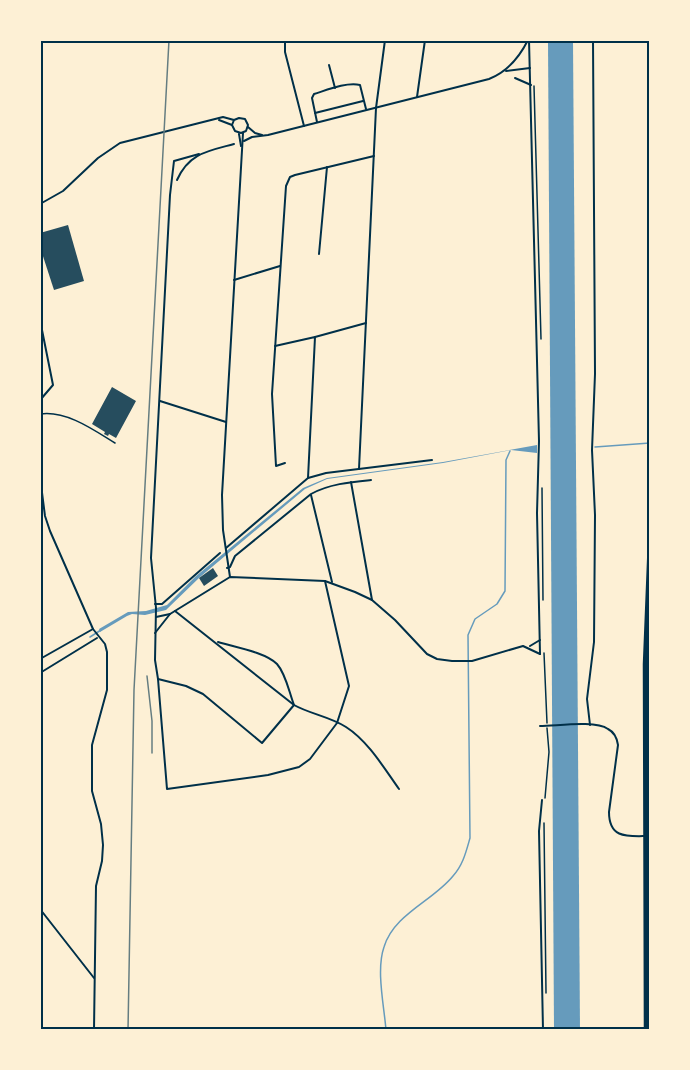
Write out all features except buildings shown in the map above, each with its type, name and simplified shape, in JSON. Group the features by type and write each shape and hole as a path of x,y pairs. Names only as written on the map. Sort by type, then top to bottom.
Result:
{"highway":[{"path":"646,1029 645,664 650,539"}],"street":[{"path":"285,40 285,52 304,126"},
{"path":"359,469 376,108 385,40"},
{"path":"417,97 425,40"},
{"path":"504,71 518,57 528,40"},
{"path":"155,633 170,614 230,578 325,581 372,600 395,620 427,654 442,660 472,661 517,646 529,647 540,654 537,513 539,441 528,40"},
{"path":"590,725 587,699 594,642 595,515 592,450 595,374 593,40"},
{"path":"329,65 335,88"},
{"path":"244,141 252,137 478,83 504,71 530,68"},
{"path":"515,78 531,85"},
{"path":"317,122 312,98 314,94 335,88 356,83 360,85 366,110"},
{"path":"315,113 363,101"},
{"path":"40,204 63,191 109,149 120,143 223,117 234,120 243,118 248,127 259,135 268,135"},
{"path":"216,119 232,125 233,129 239,133 244,132 252,137"},
{"path":"232,125 234,120"},
{"path":"230,578 222,495 242,149 244,132 248,127"},
{"path":"239,133 242,149"},
{"path":"234,144 174,161 170,195 152,558 156,608 154,660 158,679 167,789 268,775 298,767 310,759 337,723 347,693 348,677 325,581"},
{"path":"177,180 188,162 199,154"},
{"path":"285,463 276,466 272,394 287,181 295,175 374,156"},
{"path":"319,254 327,167"},
{"path":"234,280 280,266"},
{"path":"40,320 53,385 41,399 41,414"},
{"path":"275,346 366,323"},
{"path":"308,478 315,337"},
{"path":"159,401 226,422"},
{"path":"226,549 308,478 432,460"},
{"path":"40,477 45,516 50,531 96,633 106,648 105,700 92,745 92,791 101,824 103,845 96,886 94,1029"},
{"path":"228,567 235,556 311,494 318,490 371,480"},
{"path":"351,483 372,600"},
{"path":"311,494 332,582"},
{"path":"45,533 50,531"},
{"path":"155,604 162,604 220,553"},
{"path":"175,611 294,705 346,727 373,753 399,789"},
{"path":"155,616 170,614"},
{"path":"40,658 96,633"},
{"path":"40,673 96,633"},
{"path":"529,647 540,640"},
{"path":"215,641 264,656 276,663 281,670 294,705"},
{"path":"158,679 186,686 202,694 262,743 294,705"},
{"path":"540,726 590,725 609,729 618,745 609,817 613,829 626,836 650,836"},
{"path":"543,801 539,831 543,1029"},
{"path":"40,909 94,978"}],"lane":[{"path":"41,414 58,414 91,428 115,443"}],"path":[{"path":"535,88 541,341"},
{"path":"542,480 543,605"},
{"path":"543,801 549,752 544,651"},
{"path":"544,819 546,995"}],"water":[{"path":"548,41 573,41 580,1030 554,1029"},
{"path":"537,445 537,453 511,450 443,463 327,479 305,489 200,577 166,610 145,615 132,614 100,632 99,629 128,612 146,611 167,605 196,576 303,488 327,478 443,462"}],"waterway":[{"path":"595,447 650,443"},
{"path":"386,1030 381,988 384,947 396,926 453,876 462,863 470,838 468,635 475,619 497,604 505,591 506,460 510,451"},
{"path":"90,637 101,630"}],"railway":[{"path":"128,1030 134,690 169,40"},
{"path":"147,676 152,721 152,753"}]}
